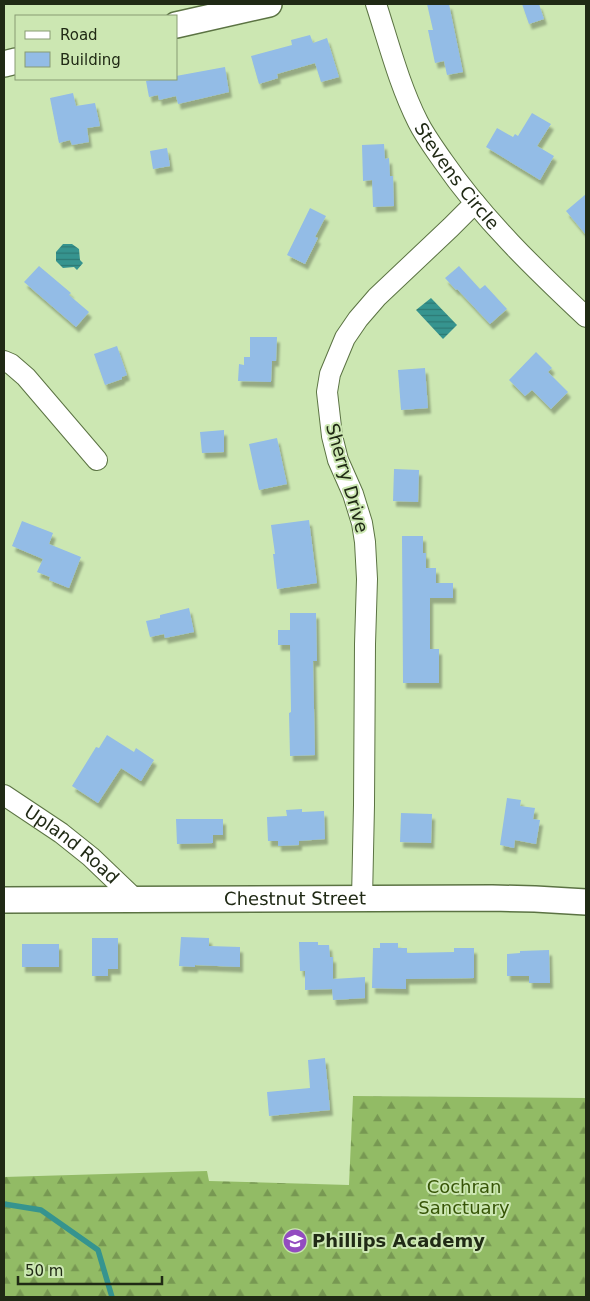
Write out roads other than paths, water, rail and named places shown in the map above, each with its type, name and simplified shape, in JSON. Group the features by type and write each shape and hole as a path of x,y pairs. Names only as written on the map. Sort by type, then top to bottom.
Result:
{"street":[{"path":"178,25 269,4"},
{"name":"Stevens Circle","path":"376,4 402,85 419,124 458,183 500,232 586,317"},
{"name":"Sherry Drive","path":"362,899 367,579 365,542 353,494 338,460 332,436 327,392 330,374 345,338 358,319 377,297 474,203"},
{"path":"4,361 11,364 26,377 97,460"},
{"name":"Upland Road","path":"4,795 61,833 84,851 136,900"},
{"name":"Chestnut Street","path":"4,900 501,898 586,902"}],"water":[{"path":"63,244 72,244 79,249 80,260 83,263 77,270 74,267 63,268 56,261 56,252"},
{"path":"431,298 457,325 443,339 416,310"}],"waterway":[{"path":"4,1204 41,1210 98,1250 112,1297"}],"place":[{"name":"Phillips Academy","path":"295,1241"}],"park label":[{"name":"Cochran Sanctuary","path":"464,1197"}]}
